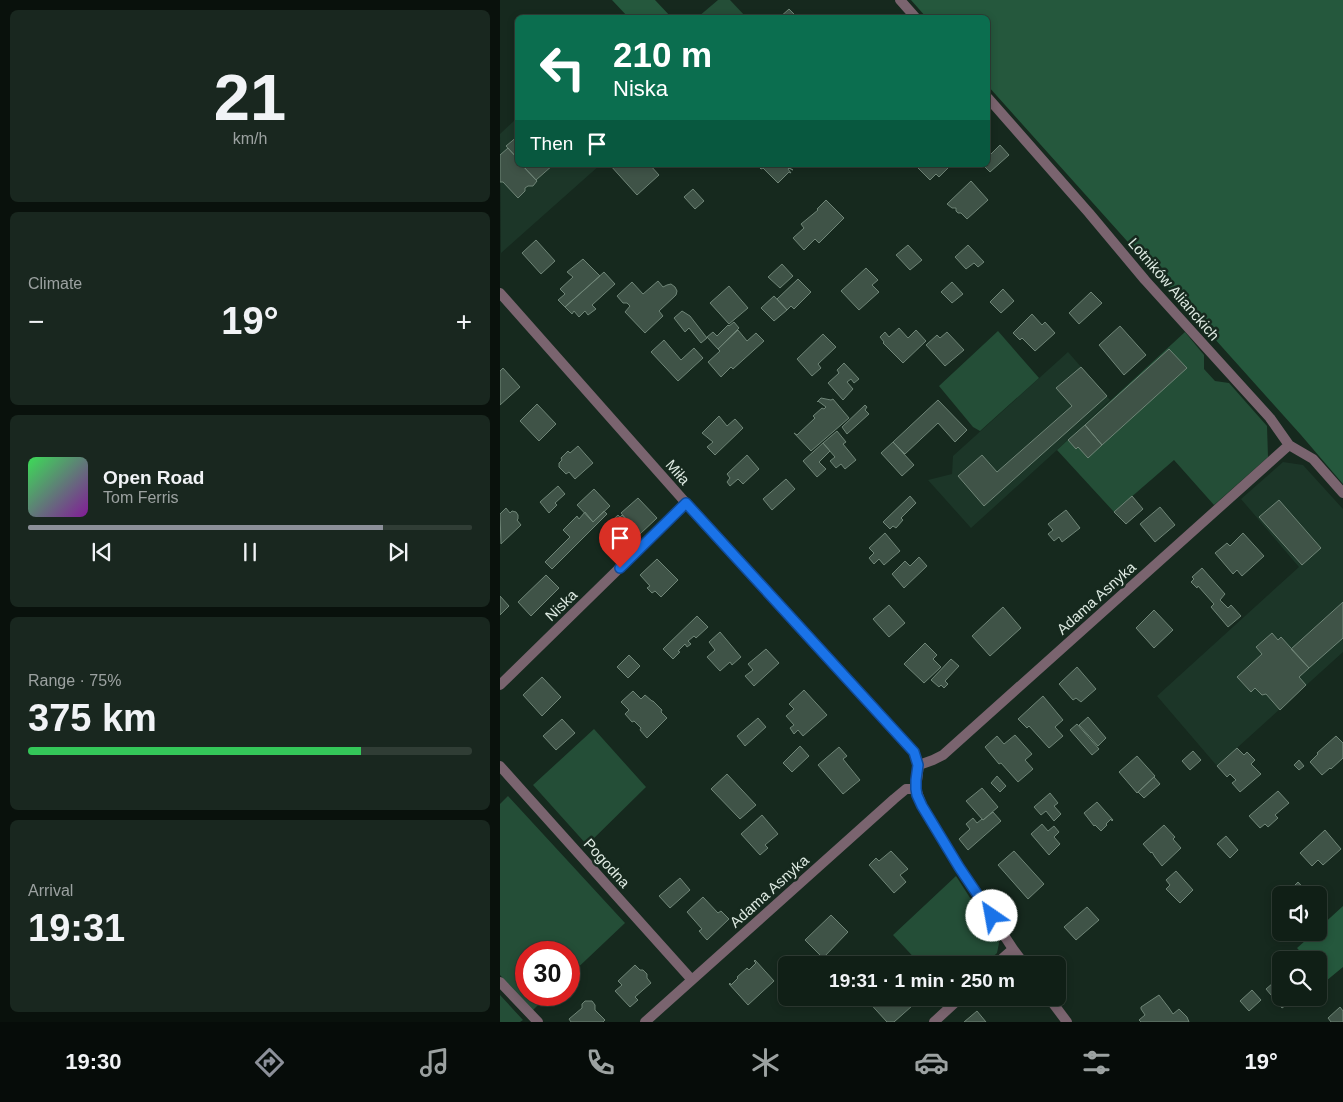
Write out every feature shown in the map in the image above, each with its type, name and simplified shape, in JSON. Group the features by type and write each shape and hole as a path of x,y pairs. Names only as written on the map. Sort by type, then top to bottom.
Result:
{"street":[{"path":"900,0 913,15"},
{"name":"Lotników Alianckich","path":"990,100 1145,280 1270,418 1289,445 1313,459 1343,493"},
{"name":"Miła","path":"500,294 686,503 914,752 918,765"},
{"name":"Adama Asnyka","path":"918,765 943,755 1289,445"},
{"name":"Niska","path":"500,685 686,503"},
{"path":"918,765 916,789 922,806 1018,956"},
{"name":"Pogodna","path":"500,766 692,980"},
{"name":"Adama Asnyka","path":"645,1022 894,799 906,789 916,789"},
{"path":"1006,956 1013,949"},
{"path":"500,982 538,1022"},
{"path":"934,1022 951,1006"},
{"path":"1055,1006 1068,1022"}],"shaded area":[{"path":"718,0 730,0 744,15 700,15"},
{"path":"515,120 515,167 598,167 501,253 500,134"},
{"path":"998,331 1039,378 980,431 973,427 939,386"},
{"path":"1185,332 1204,355 1204,369 1215,381 1229,383 1267,426 1268,457 1214,505 1174,460 1114,512 1057,450"},
{"path":"1068,352 1110,400 971,528 928,480 952,474 953,456"},
{"path":"1283,462 1303,465 1343,509 1343,652 1217,766 1157,696 1299,567 1241,499"},
{"path":"594,729 646,787 587,845 533,785"},
{"path":"508,796 625,923 580,966 580,941 515,941 515,992 500,975 500,804"},
{"path":"956,876 999,943 997,953 994,956 913,956 893,935"},
{"path":"500,995 523,1020 520,1022 500,1022"},
{"path":"528,1006 537,1006 532,1011"}],"green space":[{"path":"612,0 655,0 669,15 626,15"},
{"path":"911,0 1343,0 1343,484 990,88 990,15 924,15"},
{"path":"1343,906 1343,967 1327,980 1327,951 1300,951 1297,948 1305,941 1327,941 1327,921"}],"building":[{"path":"789,9 795,15 782,15"},
{"path":"515,138 515,156 506,146"},
{"path":"1000,145 1009,155 990,172 985,167 990,167 990,155"},
{"path":"508,148 515,156 515,167 524,167 537,181 533,186 525,188 525,191 518,198 503,182 500,182 500,155"},
{"path":"524,167 551,167 536,180"},
{"path":"612,167 652,167 659,175 637,195"},
{"path":"759,167 790,167 788,169 791,173 789,172 778,183 763,168"},
{"path":"917,167 949,167 939,177 936,174 930,180"},
{"path":"971,181 988,200 967,219 956,211 956,208 952,208 947,204"},
{"path":"693,189 704,201 695,209 684,197"},
{"path":"826,200 844,218 819,243 815,239 804,250 793,238 804,228 801,224 818,210"},
{"path":"536,240 555,261 541,274 522,253"},
{"path":"908,245 922,260 910,270 896,255"},
{"path":"968,245 984,262 978,267 974,263 966,269 955,257"},
{"path":"583,259 600,276 565,307 558,300 565,294 560,289 573,277 567,272"},
{"path":"782,264 793,276 780,288 768,277"},
{"path":"866,268 878,280 872,285 879,292 859,310 841,291"},
{"path":"604,272 615,284 592,305 596,309 588,315 585,311 579,317 574,311 572,314 565,307"},
{"path":"798,279 811,292 794,309 791,306 787,310 777,299"},
{"path":"658,281 663,287 671,284 675,287 676,295 659,311 663,316 645,333 625,312 630,306 627,303 623,303 617,296 632,282 643,294"},
{"path":"952,282 963,294 952,303 941,292"},
{"path":"729,286 748,308 729,324 710,303"},
{"path":"1003,289 1014,301 1001,313 990,302"},
{"path":"1091,292 1102,303 1079,324 1069,313"},
{"path":"774,296 787,310 774,321 761,308"},
{"path":"682,311 690,316 707,338 701,343 689,328 685,332 674,318"},
{"path":"1032,314 1042,325 1045,322 1055,333 1035,351 1022,338 1020,340 1013,333"},
{"path":"734,322 739,328 718,349 707,337 713,332 717,336"},
{"path":"1120,326 1146,355 1124,375 1099,345"},
{"path":"899,328 908,338 916,330 926,341 903,363 883,343 880,337 885,332 889,337"},
{"path":"738,330 747,341 756,333 764,341 733,369 731,367 721,377 708,362 720,351 718,349"},
{"path":"947,332 964,350 945,366 926,345 937,335 940,338"},
{"path":"823,334 836,347 818,364 821,368 812,376 797,359"},
{"path":"664,340 681,360 694,348 703,358 678,381 651,352"},
{"path":"1169,349 1187,368 1102,445 1085,425"},
{"path":"844,363 859,379 854,383 851,379 847,382 853,389 843,400 828,383 839,373 837,370"},
{"path":"1081,367 1107,396 984,506 958,476 982,455 997,472 1072,406 1056,388"},
{"path":"503,368 520,387 500,405 500,371"},
{"path":"821,398 833,399 849,418 811,451 794,433 797,435 815,418 813,416 826,407 818,401"},
{"path":"938,400 967,430 955,442 938,423 905,454 893,442"},
{"path":"537,404 556,424 539,441 520,421"},
{"path":"865,405 867,407 865,410 869,414 847,434 842,427"},
{"path":"719,416 727,426 735,419 743,428 715,455 707,447 713,442 702,433"},
{"path":"1085,425 1102,445 1088,458 1068,440"},
{"path":"837,431 846,442 843,444 856,460 845,469 841,464 836,468 830,461 835,457 823,443"},
{"path":"893,442 914,465 902,476 881,453"},
{"path":"823,443 830,451 819,462 826,469 817,477 803,461"},
{"path":"578,446 593,463 575,479 569,472 566,474 559,467 559,463 568,451 570,453"},
{"path":"747,455 759,469 743,484 738,479 730,486 727,482 730,478 727,474"},
{"path":"786,479 795,489 772,510 763,499"},
{"path":"558,486 565,494 555,503 557,505 549,513 540,502"},
{"path":"594,489 610,506 593,522 577,505"},
{"path":"910,496 916,503 901,518 903,520 896,528 893,526 890,529 883,522"},
{"path":"1132,496 1143,509 1126,524 1114,512"},
{"path":"638,498 657,518 640,534 621,513"},
{"path":"1279,500 1321,548 1302,565 1259,517"},
{"path":"1160,507 1175,525 1155,542 1140,524"},
{"path":"506,508 510,513 512,511 516,512 518,515 517,520 521,525 501,544 500,514"},
{"path":"1066,510 1080,528 1062,542 1059,537 1054,541 1048,534 1053,530 1048,524"},
{"path":"604,511 607,514 552,569 545,562 570,537 563,530 577,516 579,519 585,512 593,522"},
{"path":"618,515 620,517 622,515 635,528 630,533 630,537 612,550 600,537 606,532 603,529"},
{"path":"885,533 900,551 884,565 879,559 874,564 869,558 874,553 869,548"},
{"path":"1243,533 1264,556 1242,576 1237,570 1233,574 1215,553 1227,543 1230,546"},
{"path":"919,557 927,566 904,588 892,574 905,561 910,566"},
{"path":"657,559 678,580 661,597 655,591 652,593 647,588 650,586 640,575"},
{"path":"1202,568 1225,594 1220,600 1228,608 1231,605 1241,616 1228,627 1211,607 1214,604 1198,586 1197,588 1191,582 1194,579 1192,577"},
{"path":"546,575 559,588 531,616 518,602"},
{"path":"500,596 509,606 500,615"},
{"path":"1343,602 1343,638 1309,668 1291,649"},
{"path":"889,605 905,623 889,637 873,619"},
{"path":"1003,607 1021,628 990,656 972,636"},
{"path":"1154,610 1173,630 1154,648 1136,628"},
{"path":"697,616 708,627 696,638 694,636 688,641 691,644 687,647 685,644 673,659 663,649"},
{"path":"720,632 741,657 732,665 730,662 720,671 707,657 715,650 709,642"},
{"path":"1272,633 1278,640 1281,637 1309,668 1299,677 1306,685 1280,710 1266,694 1262,695 1255,688 1251,692 1237,677 1262,654 1256,647"},
{"path":"925,643 937,655 933,659 941,667 924,683 904,664"},
{"path":"766,649 779,663 754,686 745,676 753,670 748,664"},
{"path":"629,655 640,666 628,678 617,667"},
{"path":"951,659 959,666 945,681 948,684 944,688 941,685 939,687 931,680"},
{"path":"1077,667 1096,689 1081,702 1076,698 1073,700 1059,684"},
{"path":"542,677 561,697 542,716 523,695"},
{"path":"804,690 827,715 803,736 798,730 794,734 790,728 794,725 786,716 794,709 789,704"},
{"path":"633,691 641,699 645,695 653,701 667,718 647,738 640,730 641,728 625,714 629,710 621,702"},
{"path":"1043,696 1063,720 1055,727 1063,736 1049,748 1029,726 1027,728 1018,719"},
{"path":"1088,717 1106,738 1098,746 1079,725"},
{"path":"758,718 766,727 745,746 737,736"},
{"path":"562,719 575,733 556,750 543,736"},
{"path":"1077,724 1099,749 1092,755 1070,730"},
{"path":"1015,735 1032,754 1025,760 1033,769 1018,782 985,747 997,736 1004,744"},
{"path":"1336,736 1343,743 1343,758 1322,775 1310,762"},
{"path":"800,746 809,756 792,772 783,763"},
{"path":"839,747 847,756 843,759 860,780 843,794 818,765"},
{"path":"1237,748 1244,755 1247,752 1255,760 1251,764 1261,774 1240,792 1232,783 1236,780 1230,774 1227,777 1217,766"},
{"path":"1193,751 1201,760 1190,770 1182,761"},
{"path":"1137,756 1155,776 1137,793 1119,772"},
{"path":"1299,760 1304,766 1299,770 1294,765"},
{"path":"727,774 756,805 740,819 711,789"},
{"path":"997,776 1006,786 1000,792 991,783"},
{"path":"1154,777 1160,784 1144,798 1138,792"},
{"path":"982,788 998,807 983,820 966,801"},
{"path":"1278,791 1289,803 1275,815 1278,818 1268,827 1265,824 1260,828 1249,816"},
{"path":"1050,793 1058,803 1054,806 1061,814 1054,821 1046,811 1041,815 1034,807"},
{"path":"1097,802 1113,820 1111,819 1101,831 1094,826 1084,813"},
{"path":"993,812 1001,821 968,850 959,839 970,829 966,824 973,818 977,823"},
{"path":"762,815 778,834 765,845 768,848 760,855 741,834"},
{"path":"1042,824 1048,831 1054,826 1059,832 1054,837 1060,844 1049,855 1031,834"},
{"path":"1164,825 1175,837 1173,839 1181,848 1162,866 1152,852 1143,844"},
{"path":"1325,830 1341,849 1323,865 1318,860 1312,866 1300,853"},
{"path":"1226,836 1238,850 1230,858 1217,844"},
{"path":"891,851 908,869 900,875 906,882 894,893 869,865 876,858 879,861"},
{"path":"1014,851 1044,884 1028,899 998,865"},
{"path":"1176,871 1193,890 1180,903 1166,889 1170,885 1166,880"},
{"path":"680,878 690,890 670,908 659,896"},
{"path":"703,897 718,913 721,911 729,919 707,940 699,931 702,929 687,912"},
{"path":"1087,907 1099,920 1076,940 1064,927"},
{"path":"831,915 848,932 825,956 821,956 805,940"},
{"path":"755,960 774,981 748,1005 729,984 731,985 747,968 749,970 756,963"},
{"path":"635,965 647,974 647,978 651,983 635,997 638,1000 630,1007 615,991 622,985 618,981"},
{"path":"1272,984 1272,996 1266,989"},
{"path":"1252,990 1261,1000 1249,1011 1240,1001"},
{"path":"1159,995 1173,1014 1179,1009 1189,1022 1141,1022 1139,1020 1145,1015 1141,1007"},
{"path":"585,1001 592,1001 595,1005 595,1010 605,1020 603,1022 571,1022 569,1019 582,1008 582,1004"},
{"path":"872,1006 912,1006 894,1022 887,1022"},
{"path":"1340,1007 1343,1011 1343,1022 1331,1022 1328,1018"},
{"path":"977,1011 986,1022 964,1022"}],"route":[{"path":"620,568 686,503 914,752 918,765 916,789 922,806 959,867 992,916"}]}
